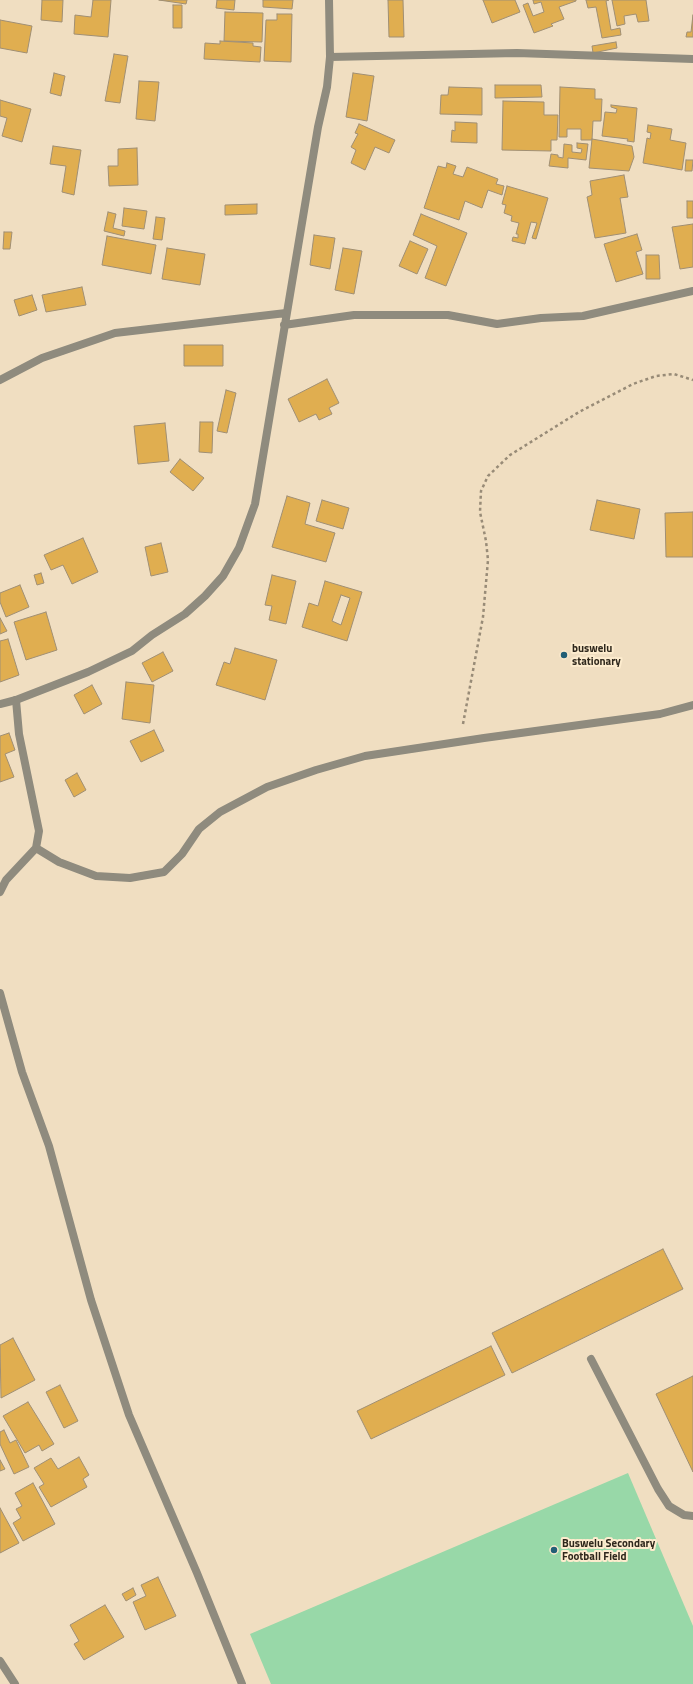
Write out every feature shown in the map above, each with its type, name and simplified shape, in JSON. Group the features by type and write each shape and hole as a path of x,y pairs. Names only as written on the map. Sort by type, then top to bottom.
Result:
{"street":[{"path":"0,704 16,700 88,672 132,651 152,635 185,614 205,596 223,576 239,548 254,504 318,127 327,87 330,57 329,0"},
{"path":"330,57 516,53 693,59"},
{"path":"284,325 354,315 448,315 497,324 541,318 583,316 693,291"},
{"path":"0,380 42,358 115,333 286,313"},
{"path":"0,892 6,880 36,848 39,831 20,734 16,700"},
{"path":"36,848 59,862 96,876 130,878 164,872 182,854 198,829 220,812 267,787 316,770 365,756 660,714 693,705"},
{"path":"0,993 22,1072 49,1146 91,1300 129,1416 197,1573 242,1684"},
{"path":"591,1359 658,1489 669,1506 684,1515 693,1516"},
{"path":"0,1661 15,1684"}],"path":[{"path":"460,742 483,618 488,560 480,512 480,491 488,476 510,454 580,412 634,384 656,376 674,374 693,380"}],"green space":[{"name":"Buswelu Secondary Football Field","path":"628,1473 693,1626 693,1684 271,1684 250,1634"}],"building":[{"path":"42,0 63,0 62,22 41,20"},
{"path":"93,0 111,0 108,37 74,34 75,15 91,17"},
{"path":"159,0 187,0 186,4"},
{"path":"217,0 235,0 234,10 216,8"},
{"path":"263,0 293,0 292,9 263,7"},
{"path":"388,0 403,0 404,37 389,37"},
{"path":"483,0 515,0 520,12 492,23"},
{"path":"533,0 576,1 559,7 564,19 551,24 553,26 534,33 523,5 528,3 533,16 544,12 541,2 534,4"},
{"path":"586,0 609,0 606,1 611,30 620,28 621,35 602,38 596,7 588,8"},
{"path":"612,0 646,0 649,21 638,22 636,14 624,16 625,24 617,26"},
{"path":"173,5 182,5 182,28 173,28"},
{"path":"225,12 263,13 262,42 224,41"},
{"path":"277,14 292,14 291,62 264,61 266,20 277,20"},
{"path":"693,15 693,37 686,37 687,32 691,32"},
{"path":"0,20 32,26 27,53 0,48"},
{"path":"220,41 253,43 253,46 261,47 260,62 204,59 205,43 220,44"},
{"path":"616,42 617,48 593,53 592,46"},
{"path":"114,54 128,56 120,103 105,101"},
{"path":"54,73 65,76 61,96 50,93"},
{"path":"353,73 374,76 367,121 346,117"},
{"path":"139,81 159,82 155,121 136,119"},
{"path":"495,85 541,85 542,97 495,98"},
{"path":"449,87 482,88 482,115 440,114 441,95 448,95"},
{"path":"560,87 595,89 595,99 602,99 601,121 593,121 592,140 581,140 581,129 567,129 567,137 559,137"},
{"path":"0,100 31,109 22,142 2,136 7,118 0,116"},
{"path":"503,101 544,102 544,115 558,115 557,140 551,140 551,151 502,150"},
{"path":"611,105 637,108 634,142 627,141 628,139 602,136 605,112 616,113 617,109 611,107"},
{"path":"455,122 477,123 477,143 451,142 452,130 455,131"},
{"path":"359,124 395,140 389,153 375,147 365,170 351,163 356,150 351,147 358,134 355,133"},
{"path":"648,125 672,129 670,140 686,143 682,170 643,163 647,138 650,139 651,133 647,132"},
{"path":"592,139 632,146 634,157 629,171 589,168"},
{"path":"577,143 588,144 586,160 568,158 568,168 549,166 551,154 558,155 558,157 563,158 564,144 572,145 572,152 581,153 582,149 577,148"},
{"path":"53,146 81,150 74,195 62,192 66,166 50,164"},
{"path":"137,148 138,185 109,186 108,166 118,166 118,149"},
{"path":"686,160 693,160 692,171 685,171"},
{"path":"447,163 456,166 453,174 463,177 467,167 498,179 496,184 504,186 502,195 488,190 482,208 465,201 459,220 424,208 438,166 446,168"},
{"path":"624,175 628,197 620,198 626,233 595,238 587,197 592,195 590,181"},
{"path":"507,186 548,198 536,239 532,238 537,223 531,222 525,244 512,241 513,237 518,238 518,234 516,234 519,223 511,221 512,216 504,213 506,205 502,204"},
{"path":"687,201 693,201 693,218 687,218"},
{"path":"257,204 257,214 225,215 225,205"},
{"path":"124,208 147,211 144,229 122,226"},
{"path":"108,212 116,214 113,228 125,231 124,236 104,231"},
{"path":"421,214 467,233 446,286 425,278 437,246 413,235"},
{"path":"156,217 165,218 162,240 153,239"},
{"path":"693,224 693,267 680,269 672,227"},
{"path":"4,232 12,232 10,249 3,249"},
{"path":"637,234 642,250 636,252 643,274 616,282 604,244"},
{"path":"314,235 335,238 330,269 310,265"},
{"path":"107,236 156,245 151,274 102,265"},
{"path":"410,241 428,249 417,274 399,266"},
{"path":"167,248 205,254 200,285 162,279"},
{"path":"343,248 362,251 354,294 335,290"},
{"path":"646,255 659,255 660,279 646,279"},
{"path":"82,287 86,305 46,312 42,295"},
{"path":"32,295 37,310 19,316 14,300"},
{"path":"184,345 223,345 223,366 184,366"},
{"path":"327,379 339,403 329,408 332,414 319,420 316,414 299,422 288,399"},
{"path":"226,390 236,393 227,433 217,431"},
{"path":"200,422 213,422 212,453 199,452"},
{"path":"165,423 169,461 138,464 134,426"},
{"path":"180,459 204,478 193,491 170,472"},
{"path":"287,496 310,503 305,524 335,533 326,562 272,547"},
{"path":"322,500 349,508 343,529 316,521"},
{"path":"597,500 640,509 634,539 590,530"},
{"path":"693,512 693,557 666,557 665,513"},
{"path":"83,538 98,572 72,584 63,565 51,570 44,555"},
{"path":"161,543 168,572 151,576 145,547"},
{"path":"41,573 44,583 37,585 34,575"},
{"path":"272,575 296,581 286,624 269,620 272,606 265,605"},
{"path":"325,581 362,592 347,641 302,627 309,603 318,606","holes":["341,595 350,598 341,625 332,621"]},
{"path":"20,585 29,607 6,617 0,602 0,593"},
{"path":"46,612 57,650 26,660 14,622"},
{"path":"0,618 7,631 0,634"},
{"path":"8,639 19,675 0,682 0,641"},
{"path":"235,648 277,660 265,700 216,685 224,662 230,664"},
{"path":"163,652 173,671 152,682 142,663"},
{"path":"126,682 154,685 150,723 122,719"},
{"path":"92,685 102,704 84,714 74,695"},
{"path":"154,730 164,751 141,762 130,741"},
{"path":"9,733 15,750 5,754 14,777 0,782 0,736"},
{"path":"77,773 86,790 74,797 65,780"},
{"path":"663,1249 683,1289 512,1373 492,1333"},
{"path":"13,1338 35,1380 1,1398 0,1345"},
{"path":"491,1346 505,1375 371,1439 357,1411"},
{"path":"693,1376 693,1472 656,1394"},
{"path":"60,1385 78,1421 64,1428 46,1392"},
{"path":"28,1402 54,1444 42,1451 39,1445 25,1453 3,1416"},
{"path":"4,1430 10,1443 16,1440 29,1467 14,1474 0,1444 0,1432"},
{"path":"79,1457 89,1475 83,1479 87,1487 51,1507 39,1487 44,1484 34,1468 51,1458 58,1469"},
{"path":"0,1460 5,1469 0,1471"},
{"path":"33,1483 55,1524 23,1541 13,1523 21,1518 16,1509 22,1506 15,1493"},
{"path":"0,1508 19,1543 0,1553"},
{"path":"158,1577 176,1616 145,1630 133,1602 146,1596 141,1585"},
{"path":"133,1588 136,1595 126,1601 122,1594"},
{"path":"105,1605 124,1637 84,1660 74,1644 79,1641 70,1625"}],"place":[{"name":"buswelu stationary","path":"564,655"},
{"name":"Buswelu Secondary Football Field","path":"554,1550"}]}
